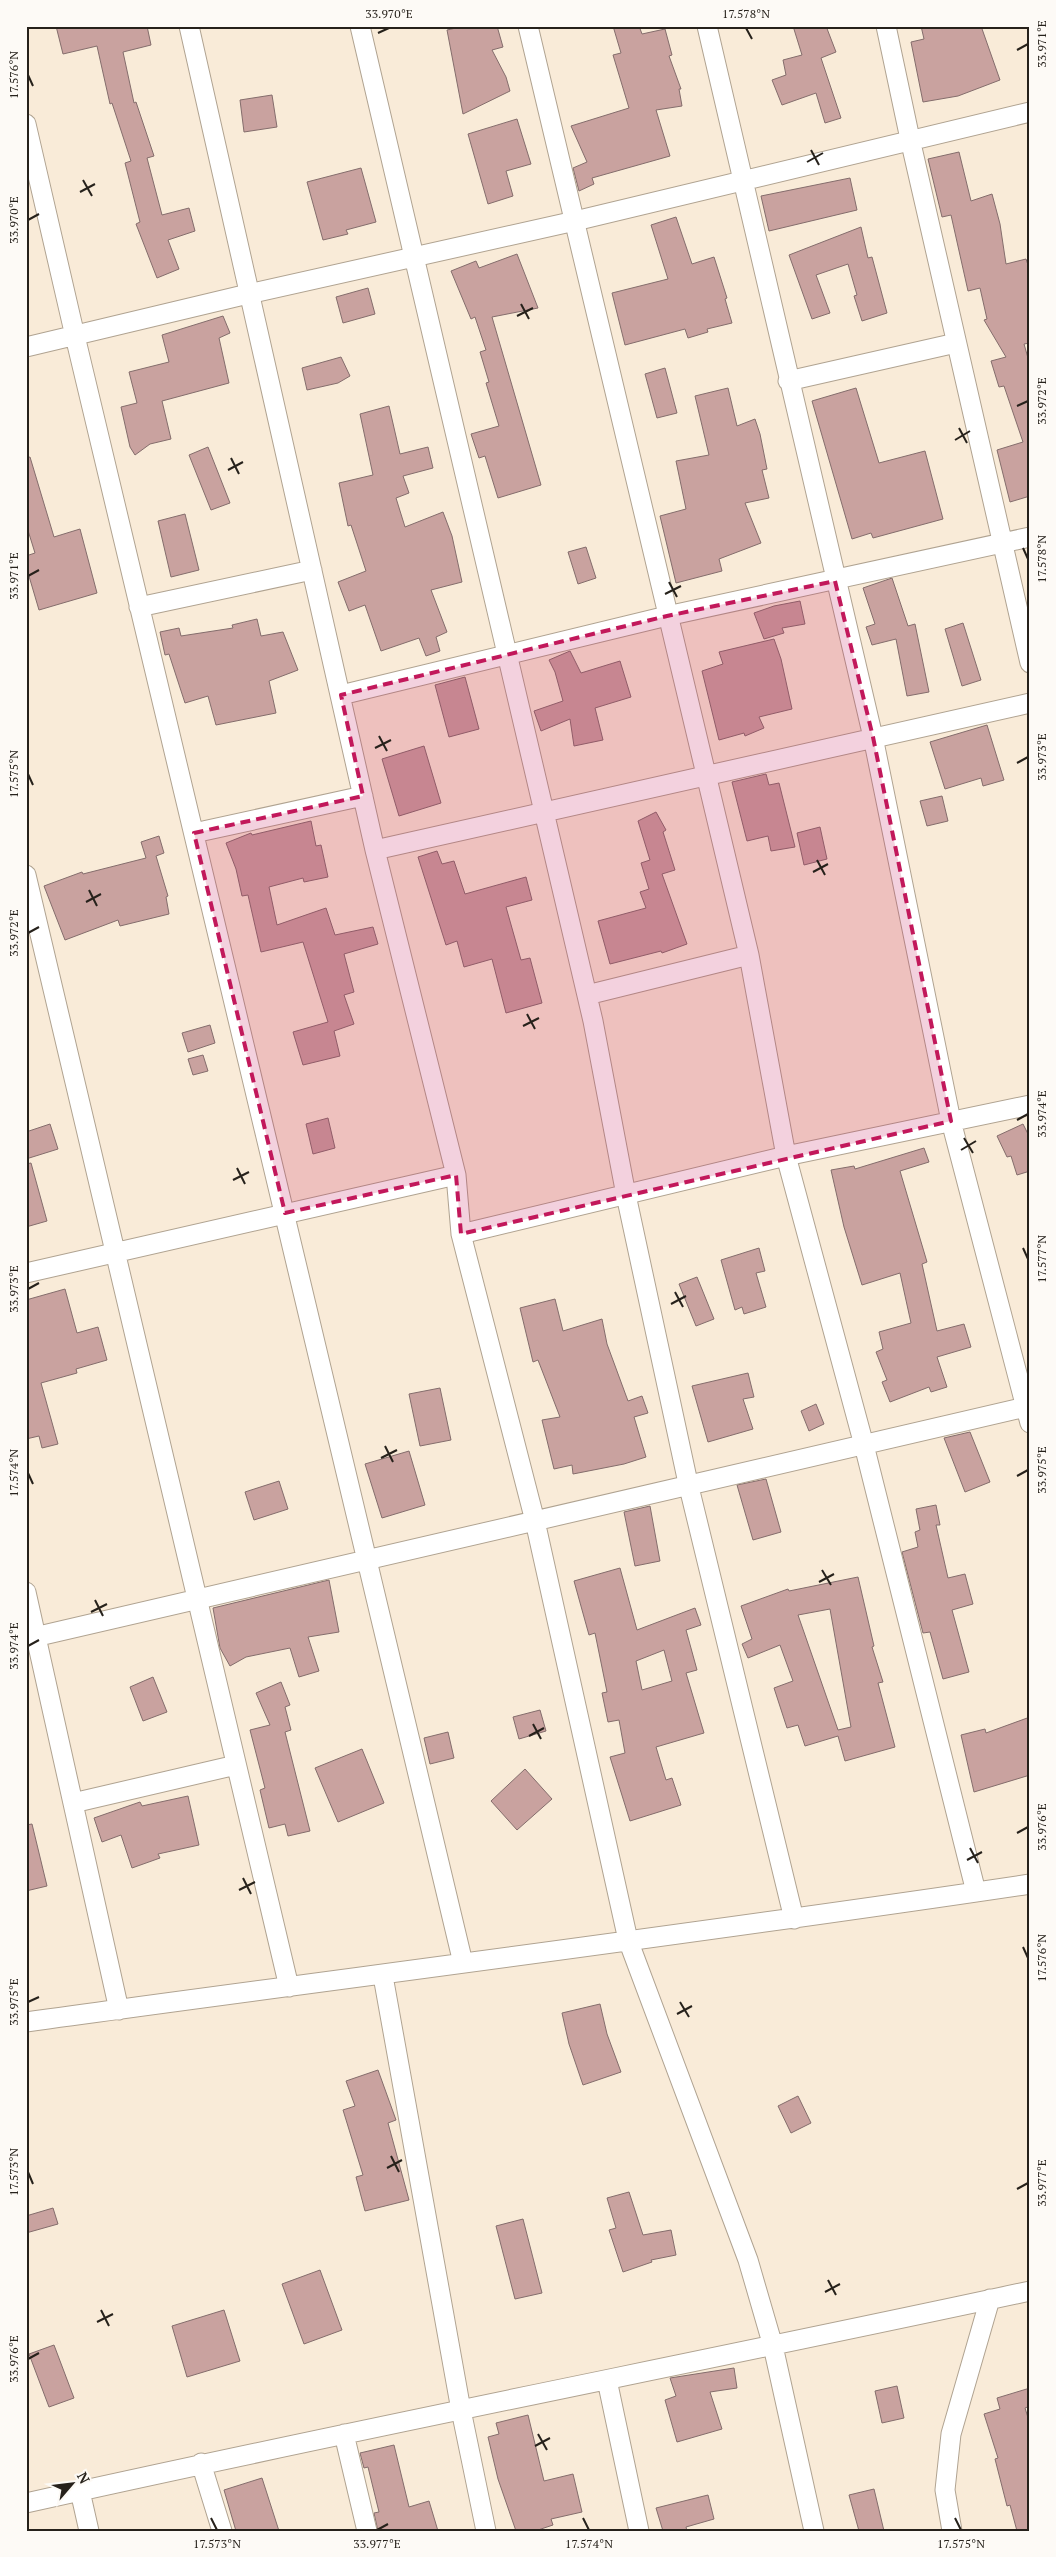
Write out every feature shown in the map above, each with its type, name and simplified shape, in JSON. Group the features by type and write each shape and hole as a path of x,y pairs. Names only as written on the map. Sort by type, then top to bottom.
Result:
{"street":[{"path":"189,26 375,850 456,1175 461,1234 536,1521 628,1940 748,2260 773,2346 814,2531"},
{"path":"360,26 586,995 626,1195 688,1483 794,1919"},
{"path":"528,26 667,616 708,775 750,955 786,1156 864,1445 976,1892"},
{"path":"31,1637 536,1521 688,1483 1028,1412 951,1121 873,737 741,182 707,26"},
{"path":"886,26 1001,543 1030,663"},
{"path":"26,347 413,256 575,221 741,182 910,139 1030,112"},
{"path":"26,124 463,1962"},
{"path":"788,381 956,342"},
{"path":"341,695 667,616 835,581 1030,537"},
{"path":"140,607 312,570"},
{"path":"375,850 1030,703"},
{"path":"194,833 363,796"},
{"path":"26,875 289,1986"},
{"path":"586,995 750,955"},
{"path":"461,1234 786,1156 1030,1105"},
{"path":"26,1273 456,1175"},
{"path":"26,1592 31,1637 73,1803 119,2010"},
{"path":"73,1803 236,1765"},
{"path":"26,2022 289,1986 383,1976 463,1962 794,1919 1030,1884"},
{"path":"383,1976 461,2410 486,2531"},
{"path":"26,2503 201,2463 773,2346 1030,2291"},
{"path":"952,2531 945,2490 951,2434 990,2299"},
{"path":"607,2380 639,2531"},
{"path":"344,2434 367,2531"},
{"path":"201,2463 222,2531"},
{"path":"80,2490 88,2531"}],"highlighted area":[{"path":"835,581 873,737 951,1121 461,1234 456,1175 285,1213 194,833 363,796 341,695 667,616"}],"building":[{"path":"56,26 147,26 151,45 123,52 134,103 136,102 154,156 147,158 162,215 189,208 195,231 168,240 179,269 157,278 136,224 140,222 125,163 131,161 112,103 110,104 97,46 63,54"},
{"path":"465,26 497,26 503,47 492,50 506,77 510,91 463,114 447,30"},
{"path":"613,26 639,26 642,34 665,29 672,55 669,56 681,89 679,89 682,106 656,110 670,156 592,178 594,184 579,191 573,168 587,162 571,126 629,108 613,55 621,53"},
{"path":"793,26 826,26 836,52 821,58 841,118 825,123 816,93 782,105 772,80 786,75 783,60 802,55"},
{"path":"921,26 981,26 1000,80 958,96 923,102 911,42 924,39"},
{"path":"272,95 277,127 244,132 240,100"},
{"path":"517,119 531,164 506,171 513,196 488,204 468,134"},
{"path":"959,152 971,201 992,194 1000,224 1006,264 1026,259 1030,271 1030,343 1024,344 1030,365 1030,496 1010,502 997,450 1023,442 1004,386 999,387 991,361 1006,357 984,320 987,319 980,288 968,291 951,215 942,217 928,159"},
{"path":"361,168 376,222 346,230 348,234 323,240 307,182"},
{"path":"850,178 857,210 769,231 761,196"},
{"path":"676,217 692,264 714,257 727,298 725,299 732,323 707,329 708,332 688,338 685,329 625,345 612,293 668,279 651,225"},
{"path":"861,227 868,258 872,257 887,313 862,321 854,296 857,295 848,264 816,275 830,313 812,319 789,255"},
{"path":"517,254 538,308 492,317 541,485 498,498 485,456 479,458 471,434 499,426 486,383 489,382 480,352 486,350 475,317 471,319 451,271 476,261 479,268"},
{"path":"368,288 375,314 343,323 336,297"},
{"path":"223,316 230,333 219,338 229,383 162,401 171,439 150,444 135,455 130,447 121,407 137,403 129,372 169,362 162,335"},
{"path":"341,357 350,376 338,383 307,390 302,368"},
{"path":"665,368 677,413 657,418 645,374"},
{"path":"728,388 737,426 755,419 760,434 767,469 762,470 769,498 745,503 761,543 719,559 722,571 676,583 660,516 686,509 676,461 709,455 695,396"},
{"path":"856,388 879,463 925,451 943,519 873,538 871,533 852,539 812,401"},
{"path":"389,406 400,454 428,447 433,468 403,476 409,493 396,498 405,527 443,512 452,536 462,582 431,590 447,632 436,637 440,651 426,656 419,638 381,651 365,605 349,611 338,582 366,571 351,525 348,526 339,483 373,475 360,414"},
{"path":"208,447 230,503 211,510 189,455"},
{"path":"30,457 54,537 80,529 97,593 39,610 26,566 26,556 35,553 26,524 26,458"},
{"path":"185,514 199,570 171,577 158,521"},
{"path":"586,547 596,578 578,584 568,552"},
{"path":"892,578 908,626 915,624 929,692 907,696 896,639 872,645 866,627 875,624 863,588"},
{"path":"800,601 805,624 782,628 784,633 764,639 754,613 774,606"},
{"path":"257,619 261,636 283,632 298,670 269,681 276,713 216,725 208,696 185,703 169,654 165,655 160,632 179,628 181,636 233,628 232,625"},
{"path":"963,623 981,680 962,686 945,629"},
{"path":"774,639 781,659 792,709 759,717 764,728 745,736 744,733 719,740 702,671 723,664 719,652"},
{"path":"570,651 581,673 620,661 631,697 595,708 603,740 574,746 570,719 541,731 534,711 563,701 555,672 549,660"},
{"path":"465,677 479,729 449,737 435,685"},
{"path":"987,725 1004,780 983,786 981,778 945,789 930,742"},
{"path":"424,746 441,803 399,816 382,759"},
{"path":"766,774 769,785 779,783 795,847 771,851 768,836 747,841 732,782"},
{"path":"942,796 948,821 927,826 920,801"},
{"path":"656,812 666,830 663,832 675,870 662,874 687,944 662,953 661,951 610,964 598,921 646,908 640,892 649,889 641,863 650,860 638,821"},
{"path":"311,821 316,846 321,845 328,877 304,882 303,878 269,887 277,925 326,908 335,935 373,927 378,944 344,954 354,992 344,995 354,1024 334,1031 340,1056 303,1065 293,1032 328,1022 303,942 261,952 248,895 242,896 236,869 226,843 251,833 252,835"},
{"path":"820,827 827,859 804,865 797,833"},
{"path":"159,836 164,853 156,856 168,896 166,897 169,914 120,926 118,920 65,940 44,886 82,872 83,874 146,858 141,842"},
{"path":"437,851 442,864 454,861 465,894 526,877 532,900 506,907 521,960 530,958 542,1003 506,1013 492,959 464,967 457,941 446,945 418,857"},
{"path":"210,1025 215,1043 188,1052 182,1033"},
{"path":"203,1055 208,1071 193,1075 188,1059"},
{"path":"328,1118 335,1148 313,1154 306,1124"},
{"path":"50,1124 58,1149 26,1159 26,1132"},
{"path":"1023,1124 1030,1138 1030,1171 1017,1175 1011,1156 1007,1157 997,1136"},
{"path":"924,1148 929,1162 900,1171 927,1262 922,1264 937,1331 964,1324 971,1347 937,1357 947,1387 931,1392 929,1387 890,1402 882,1382 887,1380 876,1352 883,1349 879,1332 911,1323 900,1273 862,1285 844,1227 831,1170 854,1166 855,1169"},
{"path":"31,1163 47,1221 26,1227 26,1164"},
{"path":"759,1248 765,1271 756,1273 766,1307 744,1314 742,1307 735,1310 721,1260"},
{"path":"697,1277 714,1319 696,1326 679,1284"},
{"path":"65,1289 77,1333 98,1327 107,1360 76,1369 77,1373 41,1383 58,1444 42,1448 39,1436 26,1439 26,1300"},
{"path":"555,1299 563,1331 602,1319 607,1344 628,1401 642,1396 648,1413 634,1417 646,1457 624,1464 573,1474 572,1465 554,1469 542,1420 560,1417 538,1360 533,1362 520,1308"},
{"path":"748,1373 754,1397 743,1399 753,1429 708,1442 692,1386"},
{"path":"440,1388 451,1440 420,1446 409,1394"},
{"path":"816,1404 824,1424 809,1431 801,1411"},
{"path":"970,1432 990,1482 965,1492 944,1438"},
{"path":"409,1451 425,1505 382,1518 365,1464"},
{"path":"766,1479 781,1532 753,1540 737,1485"},
{"path":"279,1481 288,1509 254,1520 245,1492"},
{"path":"936,1505 940,1525 936,1525 948,1578 965,1574 973,1604 952,1610 969,1672 943,1679 930,1632 923,1633 902,1552 918,1547 915,1532 920,1530 916,1509"},
{"path":"650,1506 660,1561 635,1566 624,1512"},
{"path":"620,1568 637,1630 695,1608 701,1625 686,1630 697,1670 686,1673 704,1733 656,1747 666,1780 672,1778 681,1805 630,1821 610,1757 625,1753 619,1720 608,1722 602,1693 607,1692 595,1633 589,1635 574,1581","holes":["664,1650 672,1681 642,1690 636,1661"]},
{"path":"858,1577 874,1646 872,1647 883,1682 878,1683 895,1747 845,1761 838,1736 805,1746 798,1725 787,1728 774,1688 793,1681 780,1645 748,1658 742,1644 752,1639 741,1606 788,1589 789,1591","holes":["830,1609 851,1727 838,1730 798,1615"]},
{"path":"329,1580 339,1632 308,1637 319,1671 299,1677 290,1648 246,1657 230,1666 220,1648 213,1608"},
{"path":"153,1677 167,1712 143,1721 130,1687"},
{"path":"281,1682 290,1705 285,1707 291,1730 285,1732 310,1831 288,1836 285,1824 269,1828 260,1790 265,1788 250,1730 270,1725 256,1693"},
{"path":"540,1710 546,1731 519,1739 513,1717"},
{"path":"1030,1717 1030,1775 974,1792 961,1735 985,1729 986,1733"},
{"path":"448,1732 454,1758 430,1764 424,1738"},
{"path":"362,1749 384,1803 338,1822 315,1768"},
{"path":"525,1769 552,1799 517,1830 491,1801"},
{"path":"188,1796 199,1845 158,1854 160,1858 132,1868 121,1835 102,1842 94,1818 140,1802 142,1806"},
{"path":"32,1824 47,1886 26,1891 26,1825"},
{"path":"600,2004 607,2034 621,2072 583,2085 569,2044 562,2013"},
{"path":"378,2070 396,2120 388,2123 409,2200 365,2211 356,2177 363,2175 343,2110 355,2106 346,2081"},
{"path":"798,2096 811,2123 791,2133 778,2106"},
{"path":"629,2192 643,2235 671,2230 676,2255 651,2260 652,2262 623,2272 609,2230 616,2228 607,2198"},
{"path":"53,2208 58,2224 26,2233 26,2216"},
{"path":"523,2219 542,2293 515,2299 496,2226"},
{"path":"320,2270 342,2330 304,2344 282,2284"},
{"path":"224,2310 240,2361 187,2377 172,2326"},
{"path":"54,2345 74,2398 49,2407 29,2354"},
{"path":"734,2368 737,2388 710,2392 722,2429 677,2442 665,2400 676,2396 670,2378"},
{"path":"897,2386 904,2418 882,2423 875,2391"},
{"path":"1030,2388 1030,2406 1025,2408 1030,2424 1030,2531 1017,2531 1010,2505 1007,2506 995,2459 998,2458 984,2414 1000,2409 997,2398"},
{"path":"528,2415 544,2481 573,2474 582,2512 551,2519 553,2525 535,2531 516,2531 498,2479 488,2437 499,2434 496,2423"},
{"path":"394,2445 409,2507 429,2501 438,2531 378,2531 374,2513 379,2512 368,2467 364,2468 360,2453"},
{"path":"262,2478 279,2531 236,2531 224,2490"},
{"path":"874,2489 884,2531 859,2531 849,2495"},
{"path":"708,2495 714,2519 686,2527 687,2531 663,2531 656,2508"}]}
